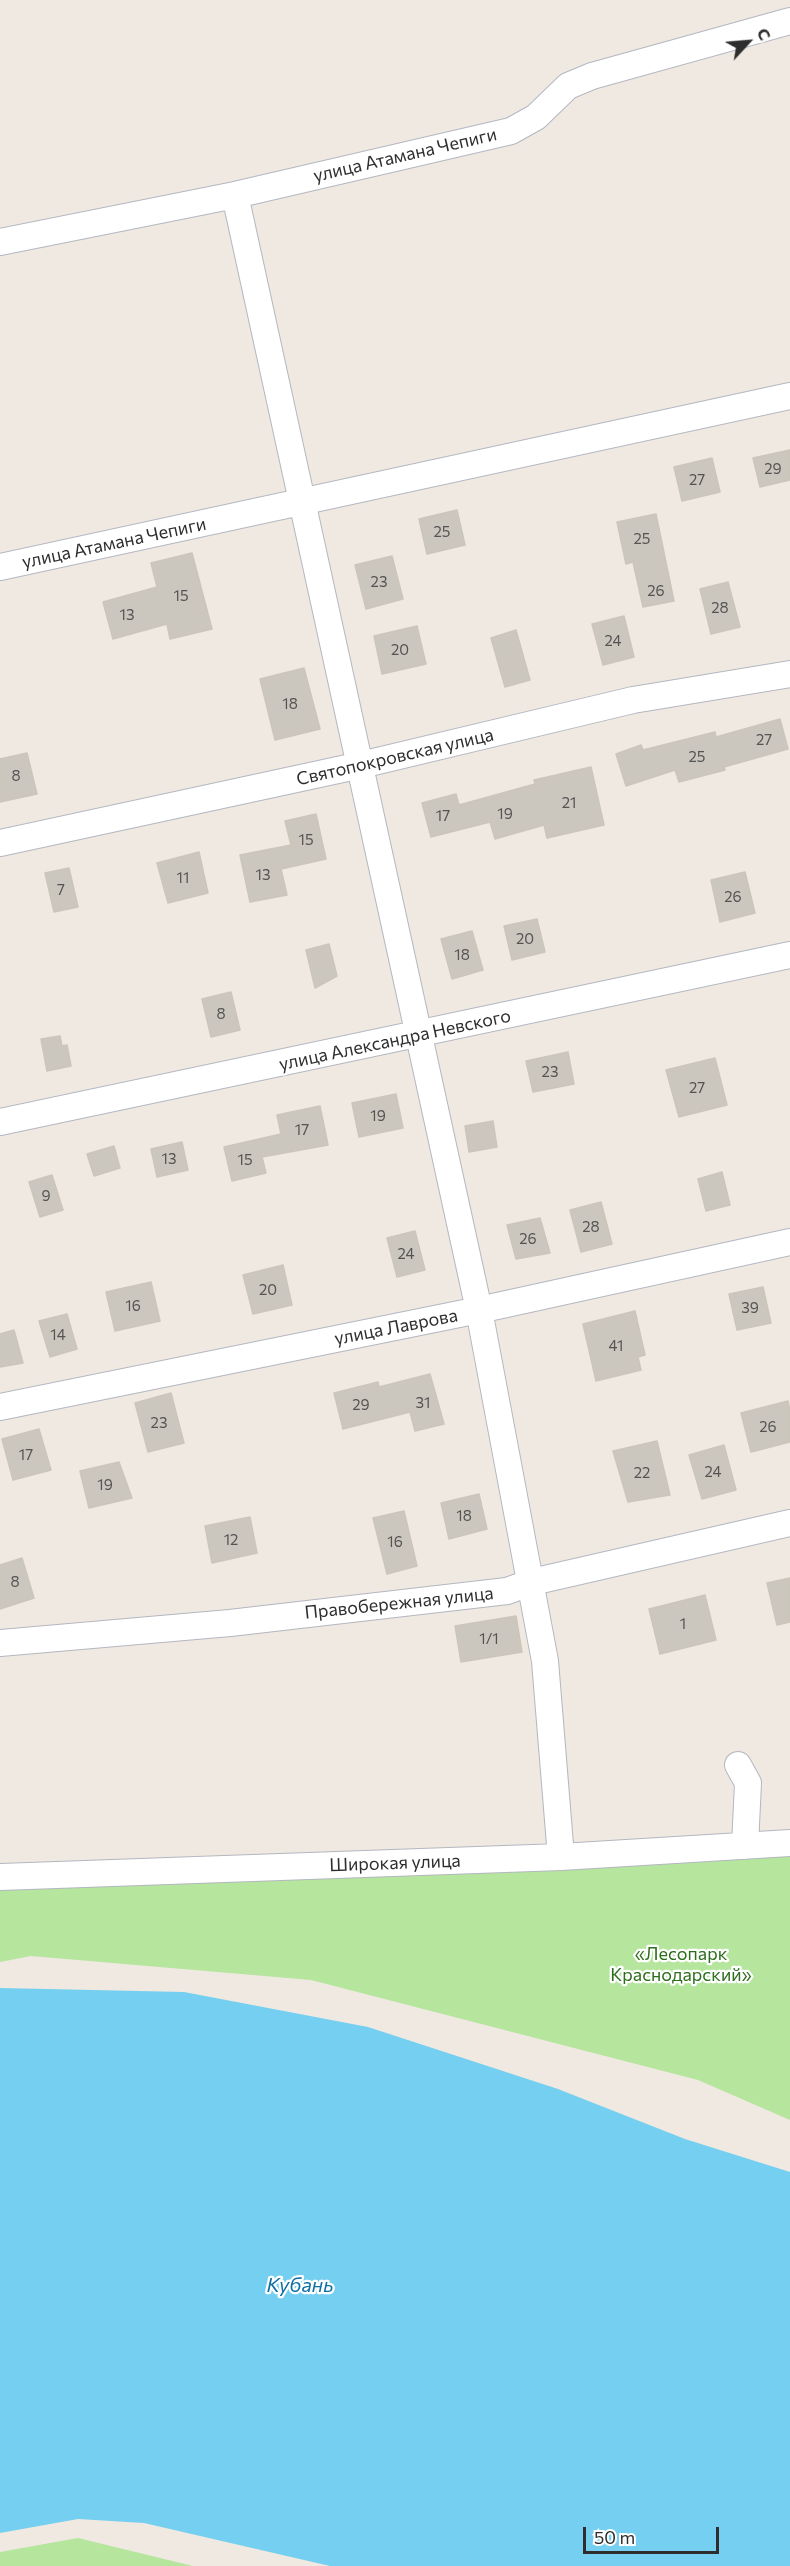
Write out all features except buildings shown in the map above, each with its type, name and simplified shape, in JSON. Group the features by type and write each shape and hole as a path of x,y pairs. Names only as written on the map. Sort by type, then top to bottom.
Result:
{"street":[{"name":"улица Атамана Чепиги","path":"0,242 235,195 511,131 536,117 568,86 591,76 790,21"},
{"path":"235,195 479,1310 532,1582 545,1661 561,1857"},
{"name":"улица Атамана Чепиги","path":"0,567 790,396"},
{"name":"Святопокровская улица","path":"0,843 361,765 633,700 790,674"},
{"name":"улица Александра Невского","path":"0,1122 790,955"},
{"name":"улица Лаврова","path":"0,1407 479,1310 790,1242"},
{"name":"Правобережная улица","path":"0,1643 230,1623 507,1591 532,1582 790,1523"},
{"path":"738,1765 748,1784 745,1846"},
{"name":"Широкая улица","path":"0,1877 561,1857 790,1843"}],"green space":[{"name":"«Лесопарк Краснодарский»","path":"790,1853 790,2120 698,2080 311,1980 31,1956 0,1962 0,1874"},
{"path":"78,2538 193,2566 0,2566 0,2552"}],"water":[{"name":"Кубань","path":"0,1988 184,1992 368,2027 558,2089 685,2139 790,2172 790,2566 330,2566 144,2523 78,2519 0,2533"}]}
